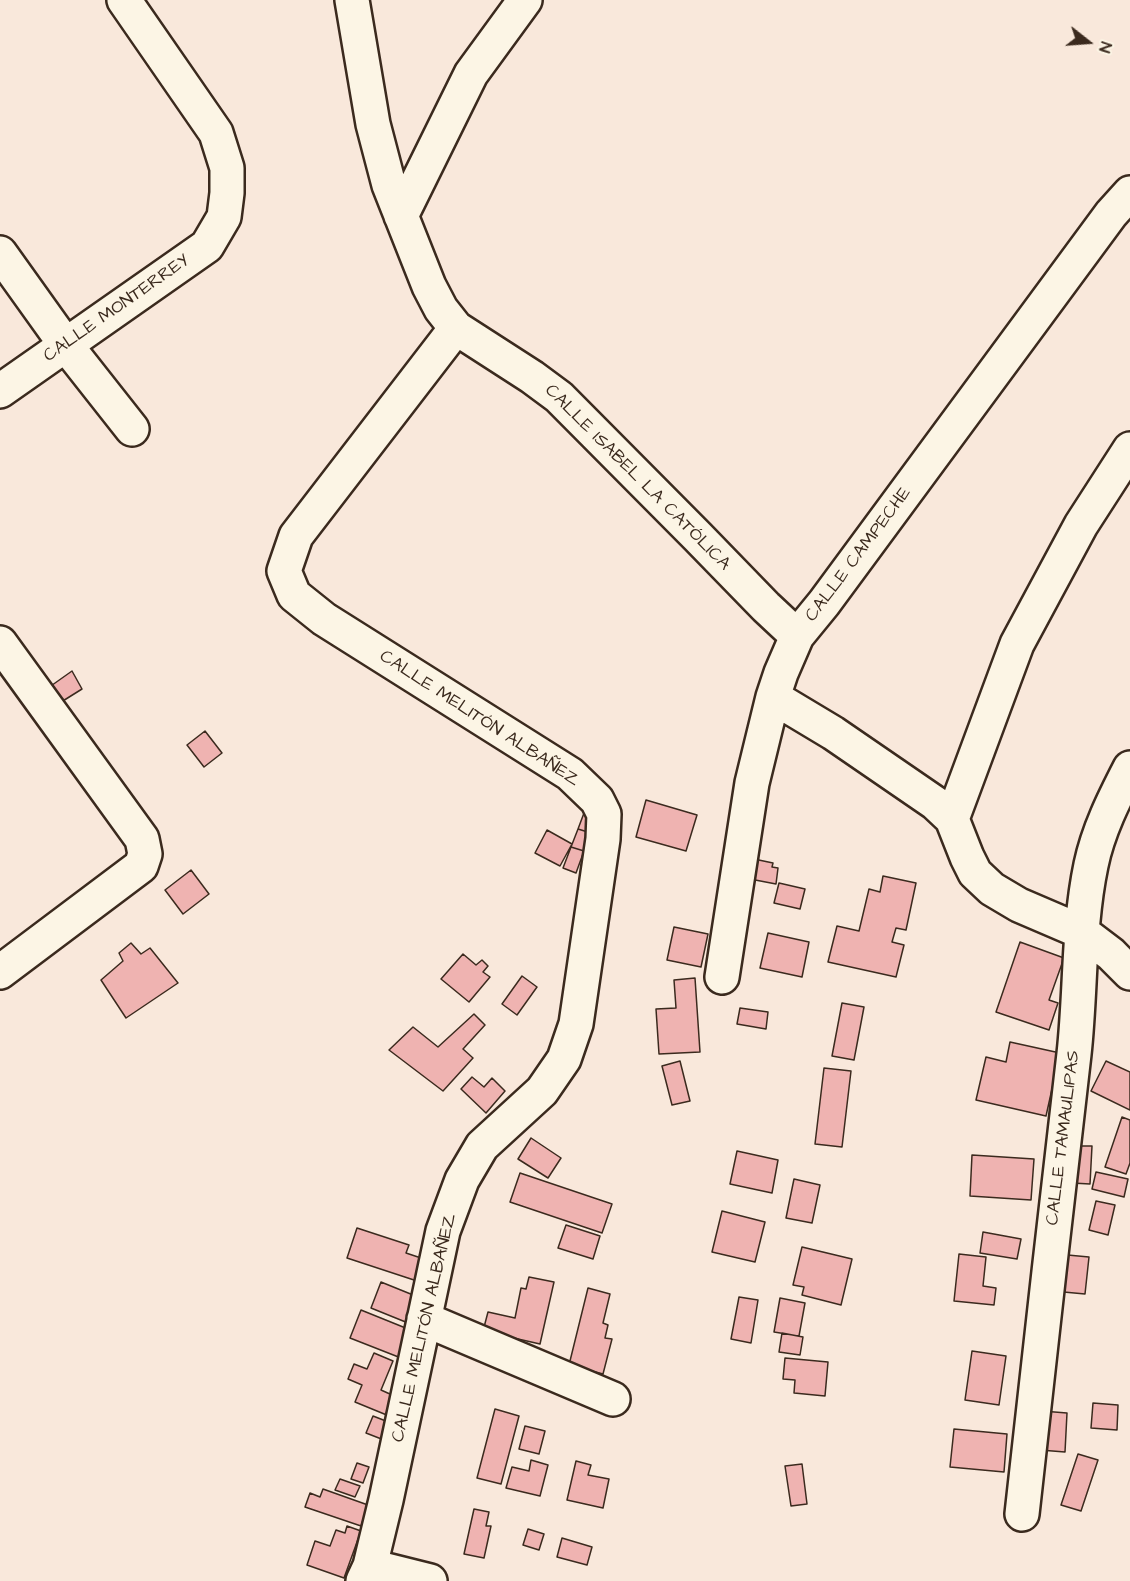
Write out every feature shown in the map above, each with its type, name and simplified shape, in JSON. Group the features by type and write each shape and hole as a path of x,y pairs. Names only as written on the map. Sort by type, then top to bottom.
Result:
{"street":[{"name":"CALLE MONTERREY","path":"0,391 207,246 224,217 227,168 216,133 124,0"},
{"name":"CALLE ISABEL LA CATÓLICA","path":"352,0 373,124 389,185 429,286 441,309 456,328 559,397 797,636"},
{"path":"401,216 471,74 525,0"},
{"name":"CALLE CAMPECHE","path":"722,977 752,783 773,697 797,636 824,603 1111,214 1130,193"},
{"path":"0,253 65,344 132,429"},
{"name":"CALLE MELITÓN ALBAÑEZ","path":"366,1574 387,1500 443,1231 462,1180 482,1146 542,1091 564,1059 576,1024 603,839 604,814 597,800 570,774 324,619 294,595 284,571 296,536 456,328"},
{"path":"952,819 1017,644 1081,525 1130,449"},
{"path":"0,643 142,839 146,854 141,866 0,972"},
{"path":"773,697 892,772 935,803 952,819 975,873 992,889 1019,904 1082,932 1111,954 1130,973"},
{"name":"CALLE TAMAULIPAS","path":"1022,1514 1075,1051 1082,932 1091,864 1104,824 1130,768"},
{"path":"424,1319 613,1399"},
{"path":"366,1574 430,1581"}],"building":[{"path":"72,671 82,689 58,704 48,688"},
{"path":"205,731 222,753 204,767 187,745"},
{"path":"646,800 697,815 686,851 636,837"},
{"path":"584,813 597,817 591,833 578,829"},
{"path":"578,829 591,833 584,851 571,847"},
{"path":"547,830 572,844 560,866 535,853"},
{"path":"571,847 584,851 576,873 563,868"},
{"path":"754,859 773,863 772,867 778,868 776,884 750,879"},
{"path":"191,870 209,894 183,914 165,890"},
{"path":"883,876 916,883 906,930 896,928 892,942 904,945 896,977 828,962 837,926 859,931 869,889 880,892"},
{"path":"779,883 805,889 800,909 774,903"},
{"path":"674,927 708,934 701,967 667,960"},
{"path":"768,933 809,942 802,977 760,968"},
{"path":"1020,942 1064,958 1049,1000 1058,1003 1049,1030 996,1012"},
{"path":"131,943 141,954 150,948 178,983 126,1018 101,980 123,961 119,953"},
{"path":"463,954 476,965 482,960 488,966 483,972 490,977 469,1002 441,979"},
{"path":"522,976 537,987 517,1015 502,1004"},
{"path":"695,978 700,1052 659,1054 656,1009 676,1008 674,980"},
{"path":"842,1003 864,1007 854,1060 832,1056"},
{"path":"740,1008 768,1012 766,1029 737,1024"},
{"path":"474,1014 485,1025 463,1049 473,1058 443,1091 389,1050 413,1027 438,1047"},
{"path":"1010,1042 1060,1053 1046,1116 976,1100 986,1057 1006,1062"},
{"path":"680,1061 690,1101 672,1105 662,1066"},
{"path":"1106,1061 1130,1072 1130,1110 1091,1091"},
{"path":"824,1068 851,1071 842,1147 815,1144"},
{"path":"472,1077 484,1087 492,1078 505,1091 486,1113 461,1089"},
{"path":"1122,1117 1130,1120 1130,1163 1126,1174 1105,1167"},
{"path":"531,1138 561,1158 548,1178 518,1159"},
{"path":"1074,1146 1092,1146 1090,1184 1072,1183"},
{"path":"737,1151 778,1160 772,1193 730,1184"},
{"path":"972,1155 1034,1159 1031,1200 970,1196"},
{"path":"1096,1172 1128,1179 1124,1197 1092,1189"},
{"path":"520,1173 612,1204 602,1233 510,1202"},
{"path":"794,1179 820,1185 812,1223 786,1218"},
{"path":"1096,1201 1115,1205 1108,1235 1089,1230"},
{"path":"722,1211 765,1222 755,1262 712,1252"},
{"path":"566,1225 600,1236 593,1259 558,1248"},
{"path":"357,1228 409,1245 406,1253 424,1259 417,1281 347,1258"},
{"path":"983,1232 1021,1239 1017,1259 980,1253"},
{"path":"802,1247 852,1259 841,1305 802,1295 804,1287 793,1285"},
{"path":"959,1254 986,1257 983,1286 996,1288 994,1305 954,1301"},
{"path":"1057,1254 1089,1257 1085,1294 1053,1291"},
{"path":"529,1277 554,1282 540,1344 483,1331 488,1312 515,1318 521,1288 526,1289"},
{"path":"381,1282 423,1299 413,1325 371,1308"},
{"path":"588,1288 610,1294 603,1323 608,1325 605,1338 612,1339 603,1374 569,1365"},
{"path":"739,1297 758,1300 751,1343 731,1339"},
{"path":"780,1298 805,1303 799,1336 774,1332"},
{"path":"361,1310 413,1331 401,1358 350,1338"},
{"path":"782,1333 803,1337 800,1355 779,1352"},
{"path":"972,1351 1006,1356 999,1405 965,1400"},
{"path":"374,1353 393,1361 381,1390 401,1399 394,1418 355,1402 362,1385 348,1379 354,1364 367,1369"},
{"path":"785,1358 828,1362 825,1396 794,1393 795,1380 783,1379"},
{"path":"1093,1403 1118,1405 1117,1430 1091,1428"},
{"path":"495,1409 519,1416 501,1484 477,1478"},
{"path":"1042,1411 1067,1413 1065,1452 1040,1450"},
{"path":"373,1416 391,1423 384,1440 366,1433"},
{"path":"525,1426 545,1431 539,1454 519,1449"},
{"path":"954,1429 1007,1434 1004,1472 950,1467"},
{"path":"1078,1454 1098,1460 1081,1511 1061,1505"},
{"path":"531,1460 548,1465 540,1496 506,1488 512,1467 529,1471"},
{"path":"576,1461 591,1465 588,1475 609,1479 603,1508 567,1500"},
{"path":"357,1463 369,1467 363,1483 351,1479"},
{"path":"802,1464 807,1504 791,1506 785,1466"},
{"path":"340,1479 360,1486 355,1497 335,1490"},
{"path":"323,1489 368,1505 361,1526 305,1507 310,1493 320,1497"},
{"path":"474,1509 489,1512 486,1526 491,1526 484,1558 464,1554"},
{"path":"347,1526 361,1531 344,1578 307,1565 315,1541 330,1546 336,1530 345,1533"},
{"path":"528,1529 544,1534 539,1550 523,1545"},
{"path":"562,1538 592,1547 587,1565 557,1557"}]}
